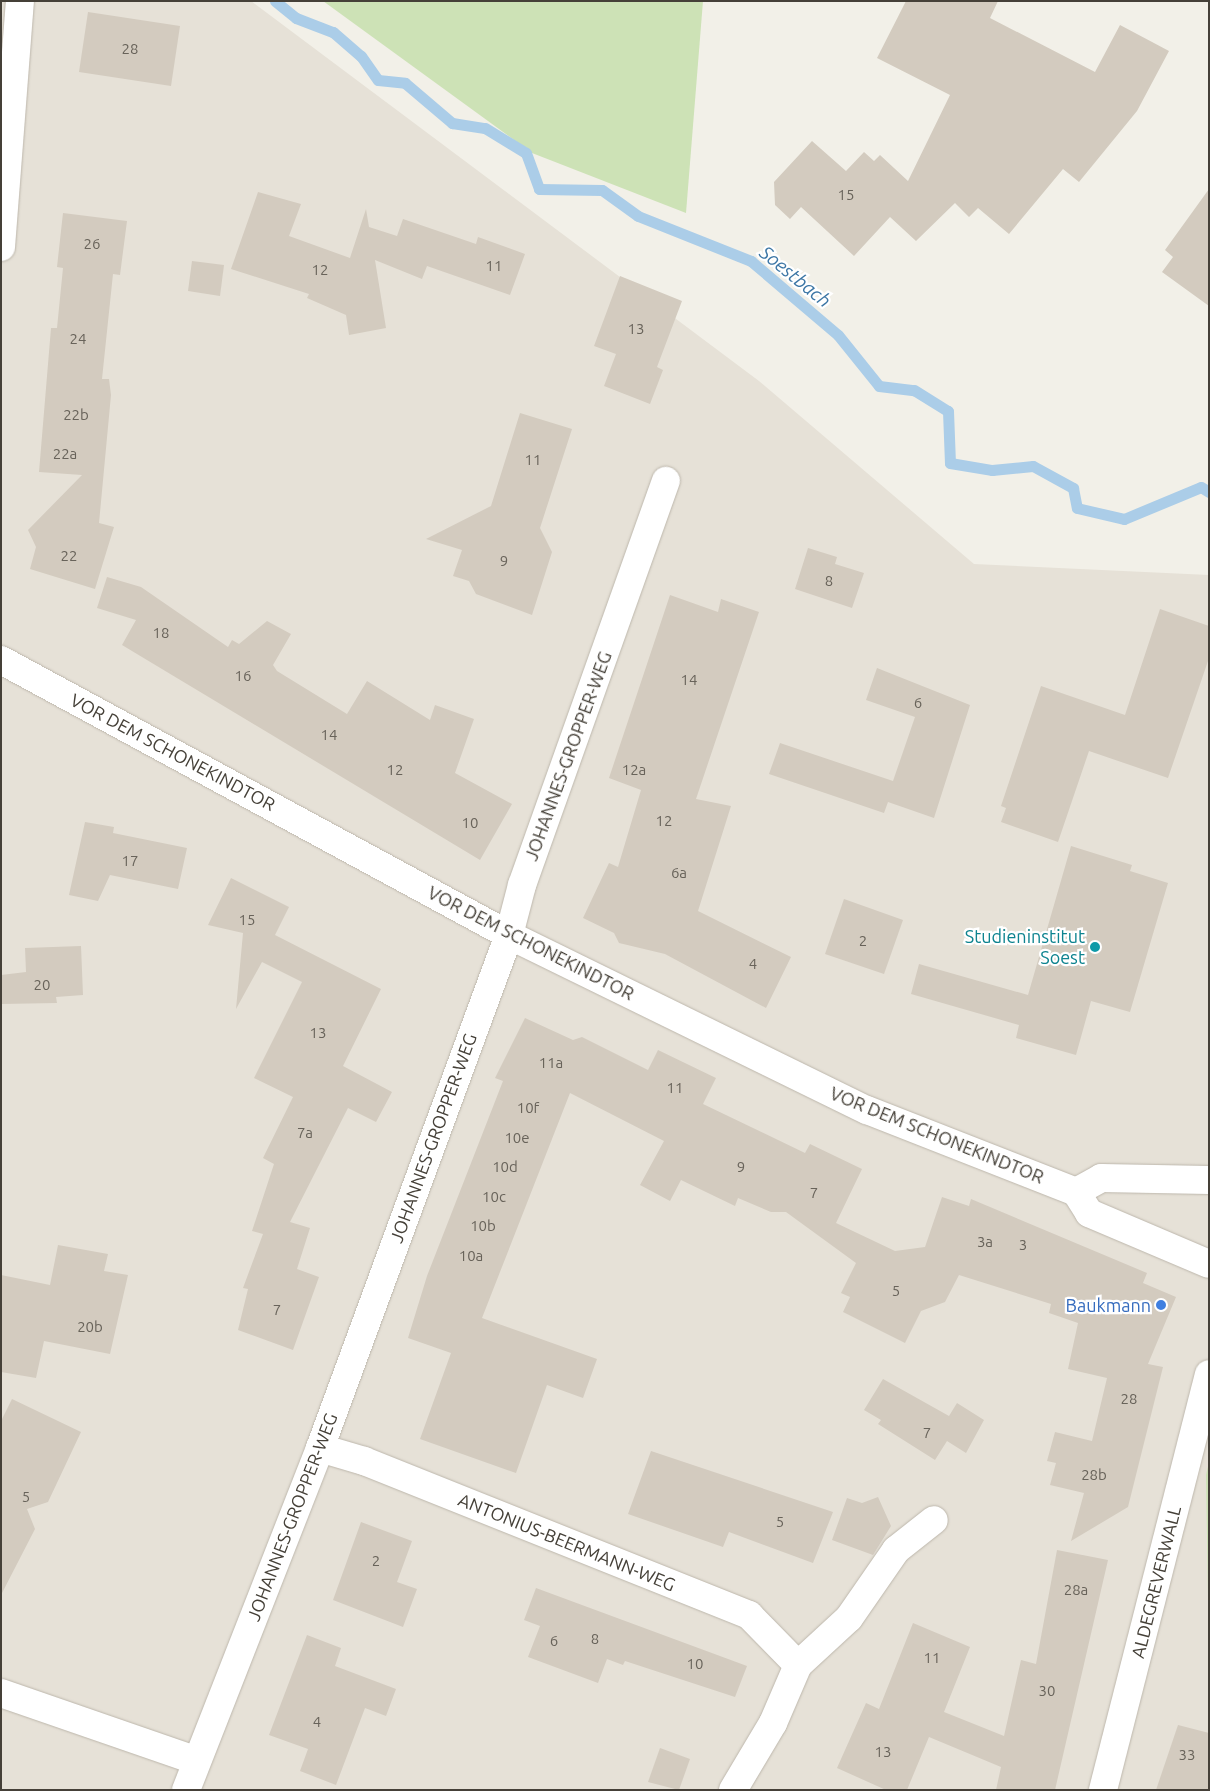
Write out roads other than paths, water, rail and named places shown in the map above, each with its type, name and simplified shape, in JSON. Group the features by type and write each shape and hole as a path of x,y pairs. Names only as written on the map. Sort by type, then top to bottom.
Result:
{"street":[{"path":"1,247 20,1"},
{"name":"JOHANNES-GROPPER-WEG","path":"186,1790 320,1448 509,935 522,885 666,481"},
{"name":"VOR DEM SCHONEKINDTOR","path":"1,660 509,935 867,1110 1076,1192"},
{"path":"1209,1180 1101,1178 1076,1192 1089,1213 1209,1264"},
{"name":"ALDEGREVERWALL","path":"1103,1790 1209,1374"},
{"name":"ANTONIUS-BEERMANN-WEG","path":"320,1448 364,1461 749,1615 798,1665"},
{"path":"733,1790 773,1724 798,1665 849,1618 896,1550 934,1520"},
{"path":"1,1693 197,1761"}],"waterway":[{"name":"Soestbach","path":"275,1 296,18 333,32 361,56 378,80 405,83 452,123 485,128 526,153 539,189 602,190 638,216 751,261 838,335 879,386 914,390 948,411 950,463 992,470 1033,466 1073,488 1077,508 1124,519 1201,487 1209,492"}],"place":[{"name":"Studieninstitut Soest","path":"1095,947"},
{"name":"Baukmann","path":"1161,1305"}]}
